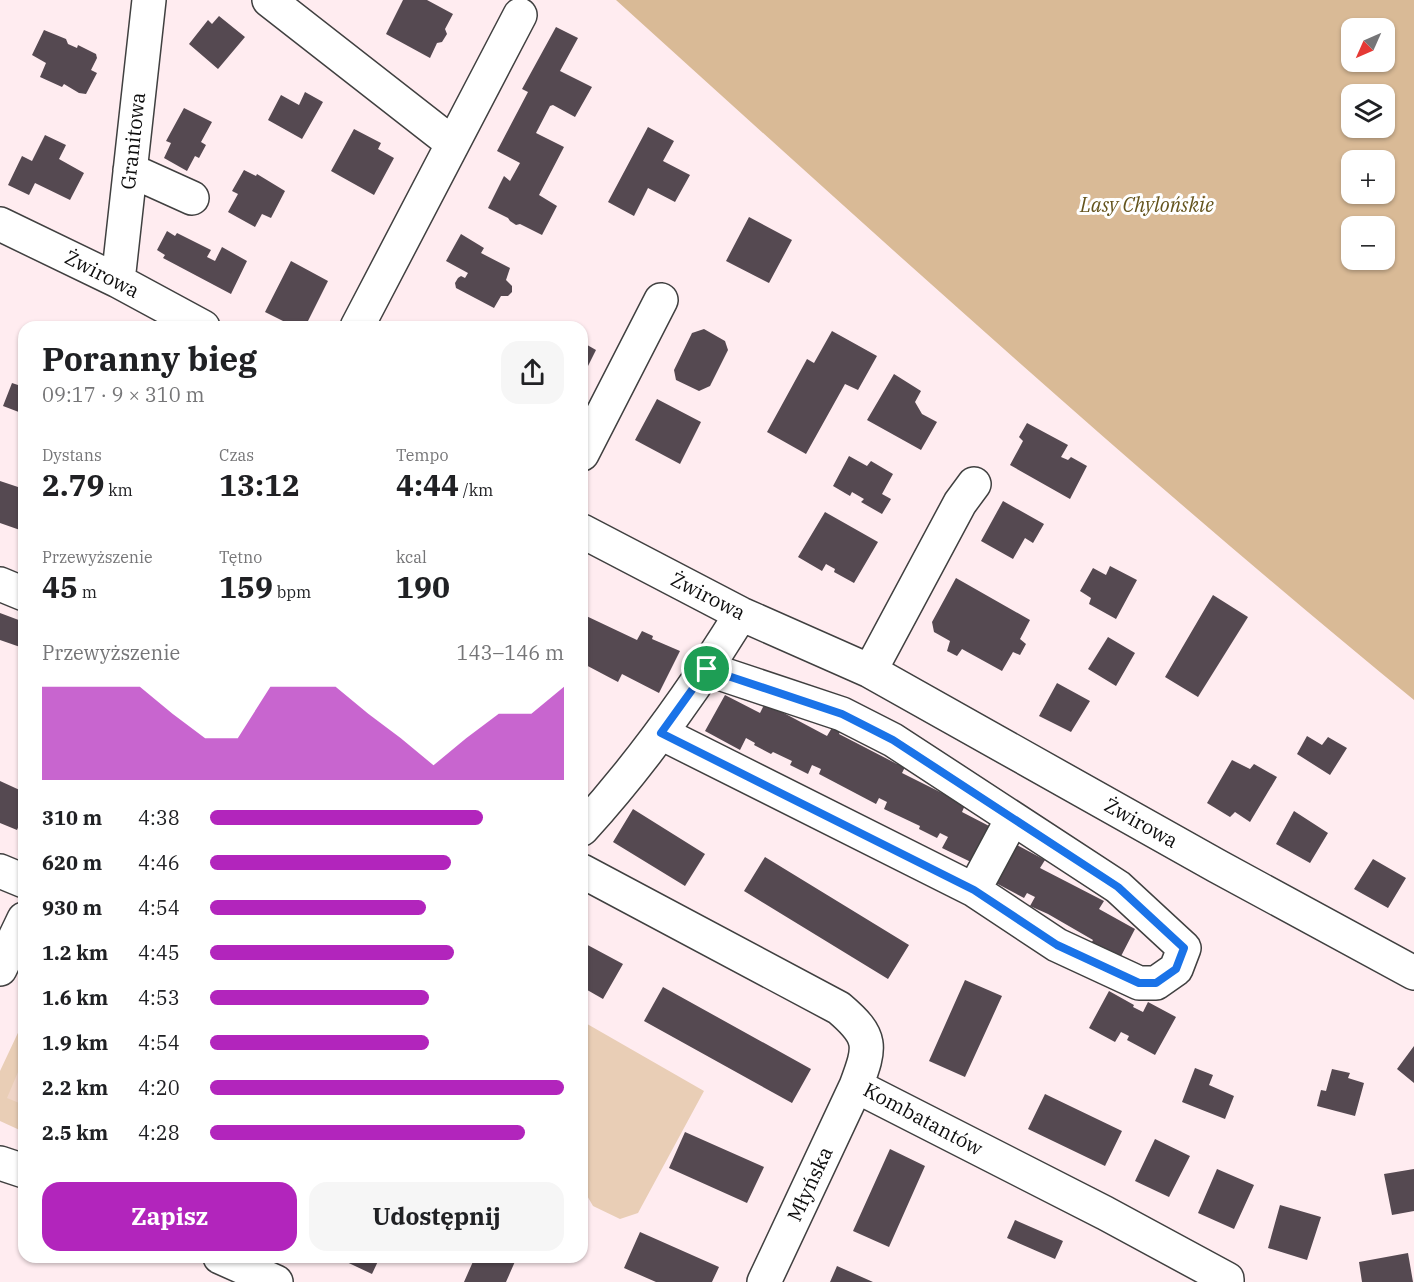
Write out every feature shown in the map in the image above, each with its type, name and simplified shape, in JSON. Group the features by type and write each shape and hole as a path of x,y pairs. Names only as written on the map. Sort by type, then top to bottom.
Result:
{"street":[{"name":"Granitowa","path":"118,281 149,0"},
{"path":"269,0 452,143"},
{"path":"360,321 520,15"},
{"path":"130,170 192,198"},
{"name":"Żwirowa","path":"0,224 118,281 192,321"},
{"path":"588,442 661,300"},
{"path":"870,671 960,503 974,484"},
{"name":"Żwirowa","path":"588,534 741,614 870,671 1217,866 1414,973"},
{"path":"0,584 18,592"},
{"path":"588,823 610,799 661,733 707,669 741,614"},
{"path":"661,733 974,890 1057,945 1139,983 1156,983 1176,969 1184,948 1118,887 893,740 842,714 707,669"},
{"path":"974,890 1012,819"},
{"path":"0,871 18,878"},
{"name":"Kombatantów","path":"588,874 839,1008 857,1023 866,1038 866,1059 856,1086 1105,1213 1227,1279 1227,1282"},
{"path":"0,969 18,931"},
{"name":"Młyńska","path":"764,1282 856,1086"},
{"path":"0,1163 18,1169"},
{"path":"233,1263 276,1282"}],"shaded area":[{"path":"588,1024 704,1091 638,1213 620,1219 593,1206 588,1197"},
{"path":"18,1033 18,1129 0,1121 0,1071"},
{"path":"18,1072 18,1103 7,1098"}],"green space":[{"name":"Lasy Chylońskie","path":"616,0 1414,0 1414,700 1110,443 911,267"}],"building":[{"path":"403,0 427,0 453,14 445,29 447,34 442,42 437,43 430,58 386,34"},
{"path":"219,16 245,37 218,69 189,44 208,20 212,24"},
{"path":"556,27 578,38 560,71 592,87 575,117 553,105 550,106 536,133 564,147 539,195 557,206 542,235 520,224 516,225 508,218 488,208 504,176 510,181 520,163 497,151 528,92 522,89"},
{"path":"44,30 66,39 68,44 77,48 78,45 96,54 97,58 91,70 97,73 86,94 40,77 46,63 32,55"},
{"path":"305,92 323,102 302,139 268,120 281,95 299,105"},
{"path":"184,108 212,122 201,142 206,145 199,158 195,156 187,171 164,158 171,143 166,141"},
{"path":"648,127 674,141 663,161 690,175 675,202 648,188 634,216 608,202"},
{"path":"354,129 381,143 378,149 394,158 374,195 331,171"},
{"path":"45,135 66,145 59,159 84,173 70,200 35,183 29,195 8,185 22,156 32,161"},
{"path":"244,170 256,176 257,174 285,191 271,218 262,214 255,227 228,212 238,194 232,191"},
{"path":"749,217 792,240 769,283 726,261"},
{"path":"167,231 175,236 177,233 211,250 207,257 215,261 222,247 247,261 231,294 163,258 165,255 157,250"},
{"path":"461,234 484,248 481,253 510,268 506,280 512,286 512,292 508,296 501,296 494,308 456,288 455,283 458,278 461,276 465,278 468,273 446,261"},
{"path":"291,261 328,281 308,321 283,321 265,312"},
{"path":"704,329 725,341 728,350 710,386 699,391 676,380 674,370 692,333"},
{"path":"832,331 877,356 858,390 845,384 806,454 767,432 807,359 814,363"},
{"path":"588,345 596,350 588,366"},
{"path":"894,374 921,391 915,402 922,414 937,422 921,450 867,420"},
{"path":"12,383 18,385 18,412 3,406"},
{"path":"657,399 701,422 680,464 635,440"},
{"path":"1027,423 1068,445 1061,457 1068,460 1071,457 1087,466 1070,499 1010,465 1023,441 1019,437"},
{"path":"849,456 867,466 871,461 893,474 882,494 891,499 882,514 861,502 864,499 852,492 850,496 833,486"},
{"path":"0,481 18,487 18,529 0,523"},
{"path":"1003,501 1044,524 1033,543 1025,538 1013,559 981,541"},
{"path":"825,512 878,542 854,583 834,572 835,569 826,564 822,571 798,557"},
{"path":"1110,566 1137,580 1116,619 1089,604 1091,598 1080,591 1093,568 1106,575"},
{"path":"956,578 1030,620 1020,639 1026,644 1020,655 1013,652 1002,671 962,649 957,656 947,651 950,641 934,632 932,622"},
{"path":"1213,595 1248,617 1198,697 1165,677"},
{"path":"0,613 18,620 18,646 0,640"},
{"path":"588,617 637,640 642,631 653,636 652,639 680,651 659,693 622,674 618,682 588,666"},
{"path":"1108,637 1135,653 1116,686 1088,669"},
{"path":"1057,683 1090,701 1071,732 1039,716"},
{"path":"725,695 760,713 765,703 827,736 833,726 841,730 839,734 897,764 899,759 907,763 902,773 966,803 962,812 991,827 973,863 942,848 948,837 940,833 937,838 919,829 920,826 884,809 887,802 879,798 876,804 819,774 821,769 812,765 808,774 790,765 792,761 773,752 771,754 746,738 740,750 705,731"},
{"path":"1307,736 1322,745 1328,737 1347,748 1330,775 1297,754"},
{"path":"1232,760 1250,769 1254,764 1277,777 1250,822 1235,812 1230,817 1207,803"},
{"path":"0,781 18,789 18,828 17,830 0,823"},
{"path":"633,809 705,854 685,886 613,842"},
{"path":"1294,811 1328,833 1310,863 1276,844"},
{"path":"1015,844 1045,860 1040,868 1104,901 1099,909 1135,929 1118,962 1088,949 1093,940 1030,906 1035,897 1027,893 1024,898 994,882"},
{"path":"765,857 909,945 888,979 744,891"},
{"path":"1373,859 1406,878 1388,908 1354,889"},
{"path":"588,945 623,964 603,999 588,990"},
{"path":"965,980 1002,996 965,1077 929,1061"},
{"path":"663,987 811,1069 792,1103 644,1021"},
{"path":"1109,991 1143,1012 1148,1002 1176,1017 1155,1055 1127,1040 1129,1036 1121,1032 1115,1042 1089,1028"},
{"path":"1414,1046 1414,1083 1397,1069"},
{"path":"1195,1068 1213,1075 1209,1085 1234,1096 1225,1119 1182,1102"},
{"path":"1332,1069 1350,1073 1348,1078 1364,1083 1355,1116 1317,1106 1321,1090 1326,1091"},
{"path":"1045,1094 1122,1131 1105,1166 1028,1129"},
{"path":"685,1132 764,1167 747,1203 669,1168"},
{"path":"1155,1139 1190,1156 1169,1197 1135,1181"},
{"path":"890,1149 925,1166 889,1247 853,1231"},
{"path":"1217,1169 1254,1185 1234,1229 1198,1213"},
{"path":"1414,1169 1414,1211 1392,1215 1384,1174"},
{"path":"1280,1205 1321,1217 1307,1260 1268,1248"},
{"path":"1015,1220 1063,1241 1055,1259 1007,1238"},
{"path":"640,1232 719,1267 712,1282 656,1282 624,1268"},
{"path":"1408,1253 1413,1282 1362,1282 1359,1262"},
{"path":"349,1263 377,1263 372,1274"},
{"path":"472,1263 514,1263 506,1282 464,1282"},
{"path":"837,1266 873,1282 830,1282"}],"route":[{"path":"707,669 842,714 893,740 1118,887 1184,948 1176,969 1156,983 1139,983 1057,945 974,890 661,733 707,669"}]}
